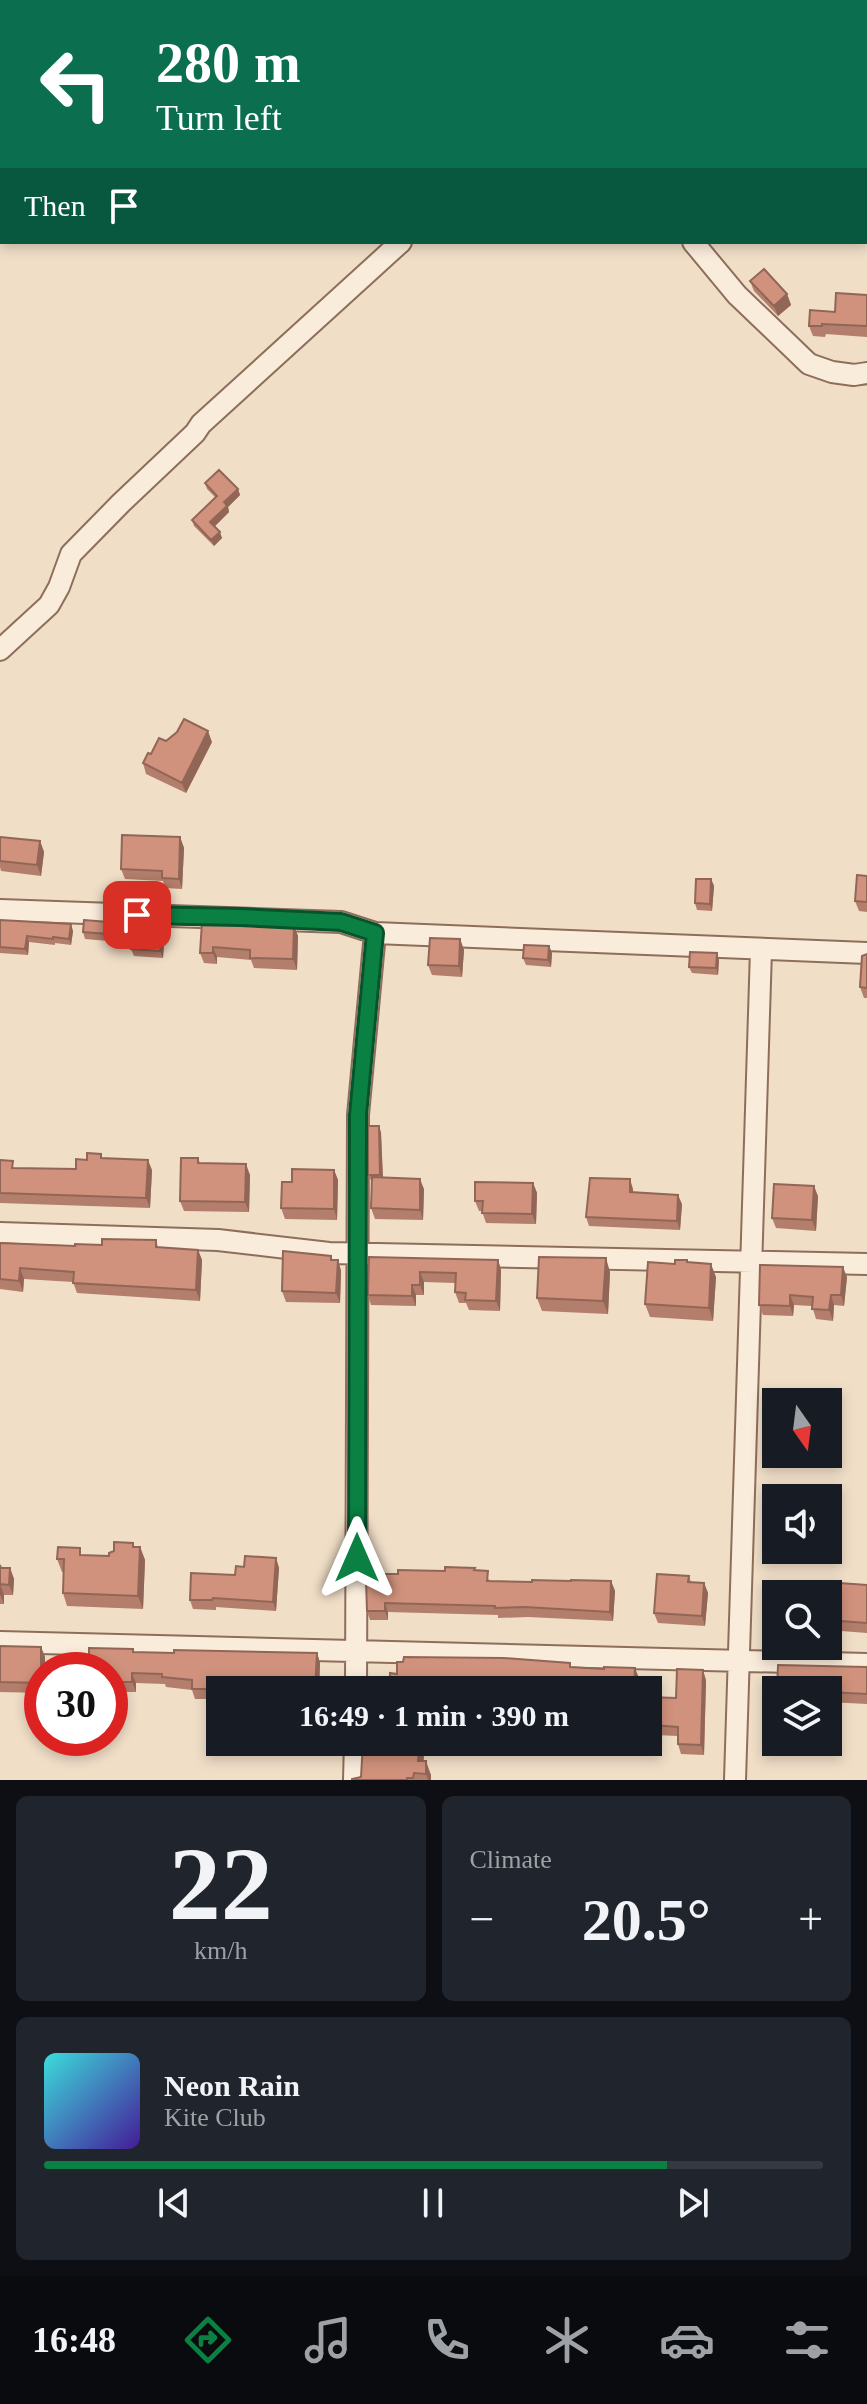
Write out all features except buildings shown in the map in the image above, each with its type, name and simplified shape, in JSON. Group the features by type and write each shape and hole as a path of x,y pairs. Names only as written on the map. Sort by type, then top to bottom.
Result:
{"street":[{"path":"0,650 49,605 71,554 111,513 201,424 399,244"},
{"path":"695,244 737,295 809,364 832,372 867,373"},
{"path":"0,910 341,922 375,933 867,953"},
{"path":"356,1676 358,1115 375,933"},
{"path":"735,1780 761,950"},
{"path":"0,1233 218,1240 329,1253 867,1264"},
{"path":"0,1642 867,1664"},
{"path":"354,1780 355,1756"}],"route":[{"path":"137,915 341,922 375,933 358,1115 357,1558"}]}
